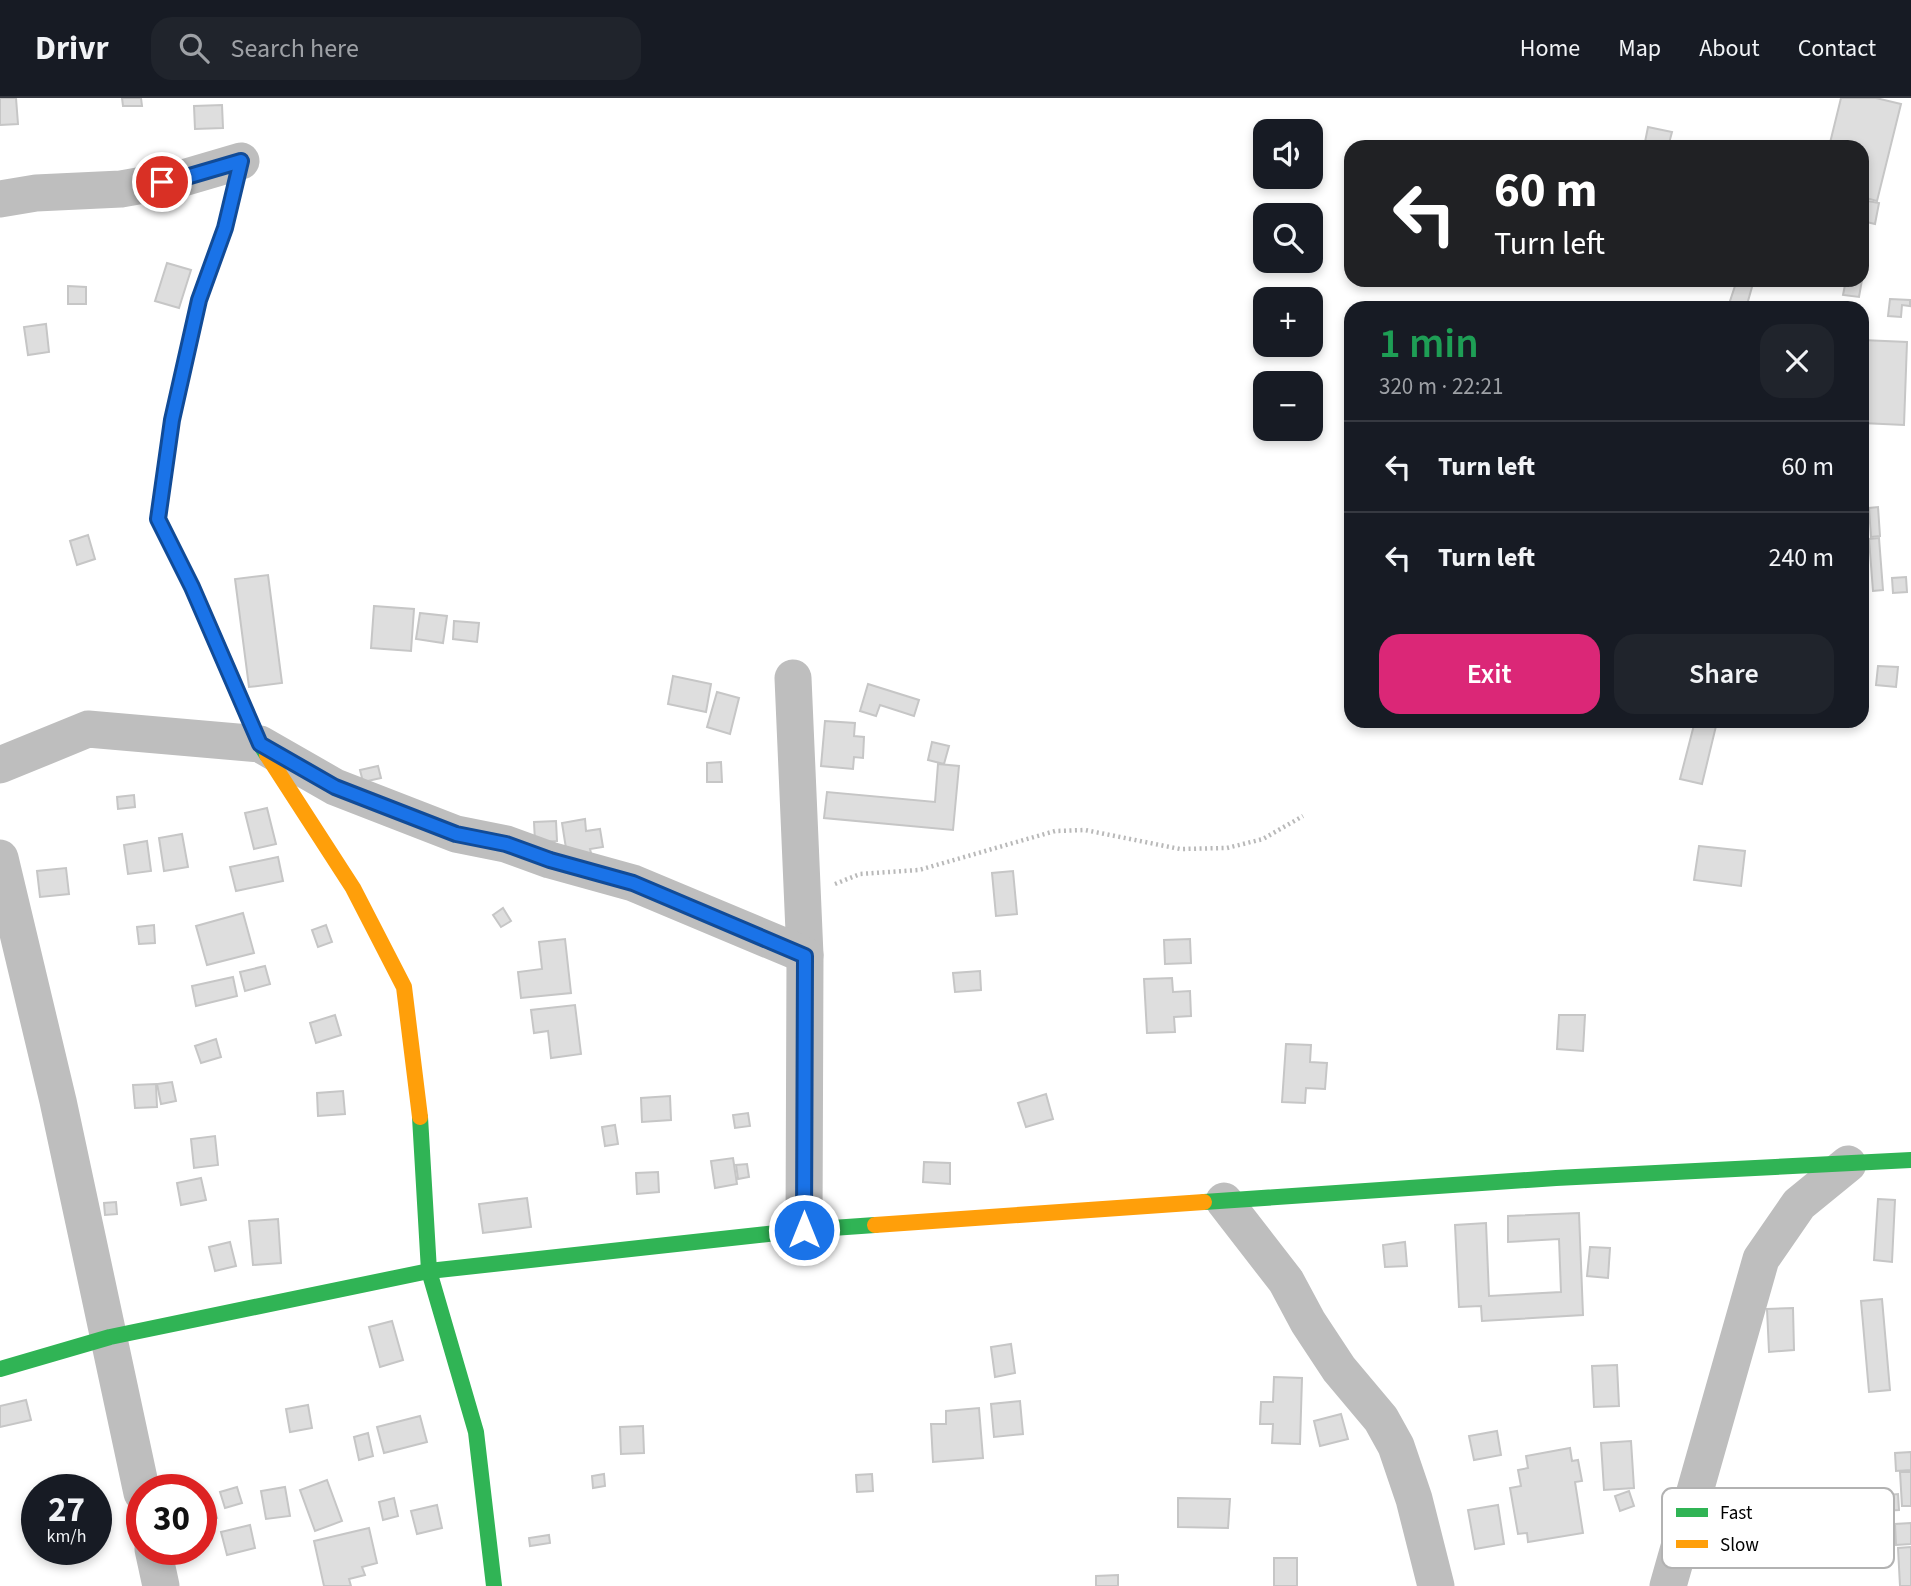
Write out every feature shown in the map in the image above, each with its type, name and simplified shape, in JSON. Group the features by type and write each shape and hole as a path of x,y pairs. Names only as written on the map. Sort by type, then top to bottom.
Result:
{"street":[{"path":"0,199 36,193 121,189 183,178 241,161 225,228 199,300 172,420 158,519 192,587 260,744 353,888 404,987 418,1103 429,1271 476,1432 494,1586"},
{"path":"793,678 805,956 804,1230"},
{"path":"0,765 88,729 260,744 335,787 456,834 506,844 550,860 633,883 805,956"},
{"path":"0,858 58,1101 138,1474"},
{"path":"0,1369 110,1337 429,1271 804,1230 1556,1178 1911,1160"},
{"path":"1696,1488 1761,1259 1799,1204 1848,1164"},
{"path":"1224,1200 1286,1281 1308,1322 1339,1369 1381,1419 1396,1446 1414,1499 1436,1586"},
{"path":"156,1565 161,1586"},
{"path":"1668,1586 1673,1568"}],"path":[{"path":"802,897 860,874 919,870 1055,831 1085,830 1180,849 1227,848 1263,839 1303,816"}],"building":[{"path":"0,98 16,98 18,124 0,125"},
{"path":"122,98 141,98 142,106 123,106"},
{"path":"1841,98 1876,98 1901,104 1877,201 1869,199 1869,140 1831,140"},
{"path":"222,105 223,128 195,129 194,106"},
{"path":"1648,127 1672,132 1670,140 1645,140"},
{"path":"1869,201 1879,203 1875,224 1869,223"},
{"path":"167,263 191,270 179,308 155,301"},
{"path":"68,286 86,287 86,304 68,304"},
{"path":"1735,287 1752,287 1748,301 1730,301"},
{"path":"1845,287 1861,287 1859,297 1843,295"},
{"path":"1890,299 1910,300 1910,306 1902,305 1901,317 1888,316"},
{"path":"46,324 49,352 28,355 24,327"},
{"path":"1869,340 1907,342 1904,425 1869,423"},
{"path":"1878,507 1880,536 1871,537 1869,508"},
{"path":"88,535 95,559 77,565 70,541"},
{"path":"1879,538 1883,590 1873,591 1869,539"},
{"path":"268,575 282,683 249,687 235,579"},
{"path":"1906,577 1907,592 1893,593 1892,578"},
{"path":"374,606 414,609 411,651 371,648"},
{"path":"420,613 447,616 443,643 416,639"},
{"path":"454,621 479,623 477,642 453,639"},
{"path":"1878,666 1898,667 1896,687 1876,685"},
{"path":"673,676 711,684 706,712 668,704"},
{"path":"868,684 919,700 914,716 880,705 876,716 860,711"},
{"path":"717,692 739,698 730,734 707,727"},
{"path":"825,721 855,723 854,736 864,737 863,758 854,757 853,769 821,766"},
{"path":"1693,728 1716,728 1702,784 1680,779"},
{"path":"932,742 949,746 944,764 928,760"},
{"path":"721,762 722,782 707,782 707,763"},
{"path":"938,764 959,766 953,830 824,818 827,792 935,802"},
{"path":"378,766 381,778 363,782 360,770"},
{"path":"134,795 135,807 118,809 117,797"},
{"path":"267,808 276,844 254,849 245,813"},
{"path":"585,819 586,831 600,829 603,847 590,849 592,857 568,861 562,823"},
{"path":"556,821 557,841 535,842 534,822"},
{"path":"182,834 188,867 164,871 159,838"},
{"path":"147,841 151,871 128,874 124,845"},
{"path":"1699,846 1745,851 1741,886 1694,880"},
{"path":"278,857 283,881 236,891 230,867"},
{"path":"66,868 69,894 40,897 37,871"},
{"path":"1013,871 1017,914 996,916 992,873"},
{"path":"503,908 511,921 501,927 493,915"},
{"path":"243,913 254,953 207,965 196,926"},
{"path":"154,925 155,943 139,944 137,927"},
{"path":"326,925 332,942 318,947 312,930"},
{"path":"565,939 571,993 521,998 518,972 542,969 539,942"},
{"path":"1190,939 1191,963 1165,964 1164,940"},
{"path":"265,966 270,984 245,991 240,972"},
{"path":"980,971 981,990 955,992 953,973"},
{"path":"233,977 237,996 196,1006 192,986"},
{"path":"1172,978 1173,992 1190,991 1191,1016 1174,1017 1175,1032 1147,1033 1144,979"},
{"path":"575,1005 581,1054 551,1058 548,1031 534,1033 531,1010"},
{"path":"335,1015 341,1035 316,1043 310,1023"},
{"path":"1559,1015 1585,1015 1583,1051 1557,1049"},
{"path":"216,1039 221,1057 201,1063 195,1046"},
{"path":"1286,1044 1311,1045 1310,1062 1327,1063 1325,1089 1306,1088 1305,1103 1282,1102"},
{"path":"172,1082 176,1101 161,1104 157,1084"},
{"path":"156,1084 157,1107 135,1108 133,1085"},
{"path":"343,1091 345,1114 318,1116 317,1093"},
{"path":"1046,1094 1053,1119 1026,1127 1018,1103"},
{"path":"670,1096 671,1120 642,1122 641,1098"},
{"path":"748,1113 750,1126 735,1128 733,1115"},
{"path":"615,1125 618,1144 605,1146 602,1127"},
{"path":"215,1136 218,1165 194,1168 191,1139"},
{"path":"733,1158 737,1184 715,1188 711,1161"},
{"path":"924,1162 950,1163 950,1184 923,1182"},
{"path":"747,1164 749,1177 738,1179 736,1165"},
{"path":"658,1172 659,1192 637,1194 636,1173"},
{"path":"201,1178 206,1200 181,1205 177,1183"},
{"path":"527,1198 531,1227 483,1233 479,1204"},
{"path":"1878,1199 1895,1200 1892,1262 1874,1260"},
{"path":"116,1202 117,1214 105,1215 104,1203"},
{"path":"1579,1213 1583,1315 1482,1321 1481,1306 1459,1307 1455,1225 1486,1223 1489,1296 1561,1292 1559,1239 1508,1242 1508,1216"},
{"path":"278,1219 281,1263 253,1265 249,1221"},
{"path":"230,1242 236,1266 215,1271 209,1247"},
{"path":"1405,1242 1407,1266 1385,1267 1383,1245"},
{"path":"1590,1247 1610,1248 1608,1278 1587,1276"},
{"path":"1882,1299 1890,1390 1869,1392 1861,1301"},
{"path":"1793,1308 1794,1350 1769,1352 1767,1309"},
{"path":"392,1321 403,1360 380,1367 369,1327"},
{"path":"1011,1344 1015,1373 995,1377 991,1347"},
{"path":"1617,1365 1619,1406 1594,1407 1592,1366"},
{"path":"1274,1377 1302,1378 1300,1444 1272,1443 1273,1424 1260,1424 1261,1402 1273,1402"},
{"path":"26,1400 31,1420 0,1427 0,1406"},
{"path":"1020,1401 1023,1434 994,1437 991,1404"},
{"path":"308,1405 312,1428 290,1432 286,1409"},
{"path":"979,1408 983,1458 933,1462 931,1424 946,1424 946,1411"},
{"path":"1341,1414 1348,1439 1320,1446 1314,1421"},
{"path":"420,1416 427,1442 384,1453 377,1427"},
{"path":"643,1426 644,1453 621,1454 620,1427"},
{"path":"1497,1431 1501,1455 1474,1460 1469,1436"},
{"path":"368,1433 373,1456 359,1460 354,1437"},
{"path":"1631,1441 1634,1488 1604,1490 1601,1443"},
{"path":"1570,1448 1572,1461 1578,1460 1582,1481 1575,1482 1583,1533 1528,1542 1527,1533 1518,1534 1510,1488 1521,1486 1518,1470 1528,1468 1526,1456"},
{"path":"1911,1452 1911,1470 1896,1471 1895,1453"},
{"path":"1900,1472 1911,1472 1911,1506 1902,1506"},
{"path":"604,1474 605,1486 593,1488 592,1476"},
{"path":"872,1474 873,1491 857,1492 856,1475"},
{"path":"327,1480 342,1521 315,1531 300,1490"},
{"path":"237,1487 242,1503 225,1508 220,1492"},
{"path":"285,1487 290,1516 266,1519 261,1491"},
{"path":"1629,1491 1634,1506 1620,1511 1615,1496"},
{"path":"1894,1494 1898,1494 1899,1510 1894,1510"},
{"path":"394,1498 398,1516 383,1520 379,1502"},
{"path":"1178,1498 1230,1499 1228,1528 1178,1527"},
{"path":"437,1505 442,1528 417,1534 411,1511"},
{"path":"1498,1505 1504,1544 1475,1549 1468,1510"},
{"path":"1911,1523 1911,1544 1896,1545 1895,1524"},
{"path":"250,1525 255,1548 227,1555 221,1532"},
{"path":"369,1528 377,1563 362,1567 365,1575 349,1579 351,1586 324,1586 314,1541"},
{"path":"549,1535 550,1543 530,1546 529,1538"},
{"path":"1911,1547 1911,1586 1900,1586 1898,1548"},
{"path":"1274,1558 1297,1558 1297,1586 1274,1586"},
{"path":"1118,1575 1118,1586 1096,1586 1096,1576"}],"traffic: fast":[{"path":"241,161 225,228 199,300 172,420 158,518 267,755"},
{"path":"420,1117 429,1271 476,1432 494,1586"},
{"path":"1204,1202 1556,1178 1911,1160"},
{"path":"0,1369 110,1337 429,1271 804,1230 875,1225"}],"traffic: slow":[{"path":"267,755 353,888 404,987 420,1117"},
{"path":"875,1225 1204,1202"}],"route":[{"path":"162,182 241,161 225,228 199,300 172,420 158,519 192,587 260,744 335,787 456,834 506,844 550,860 633,883 805,956 804,1230"}]}
